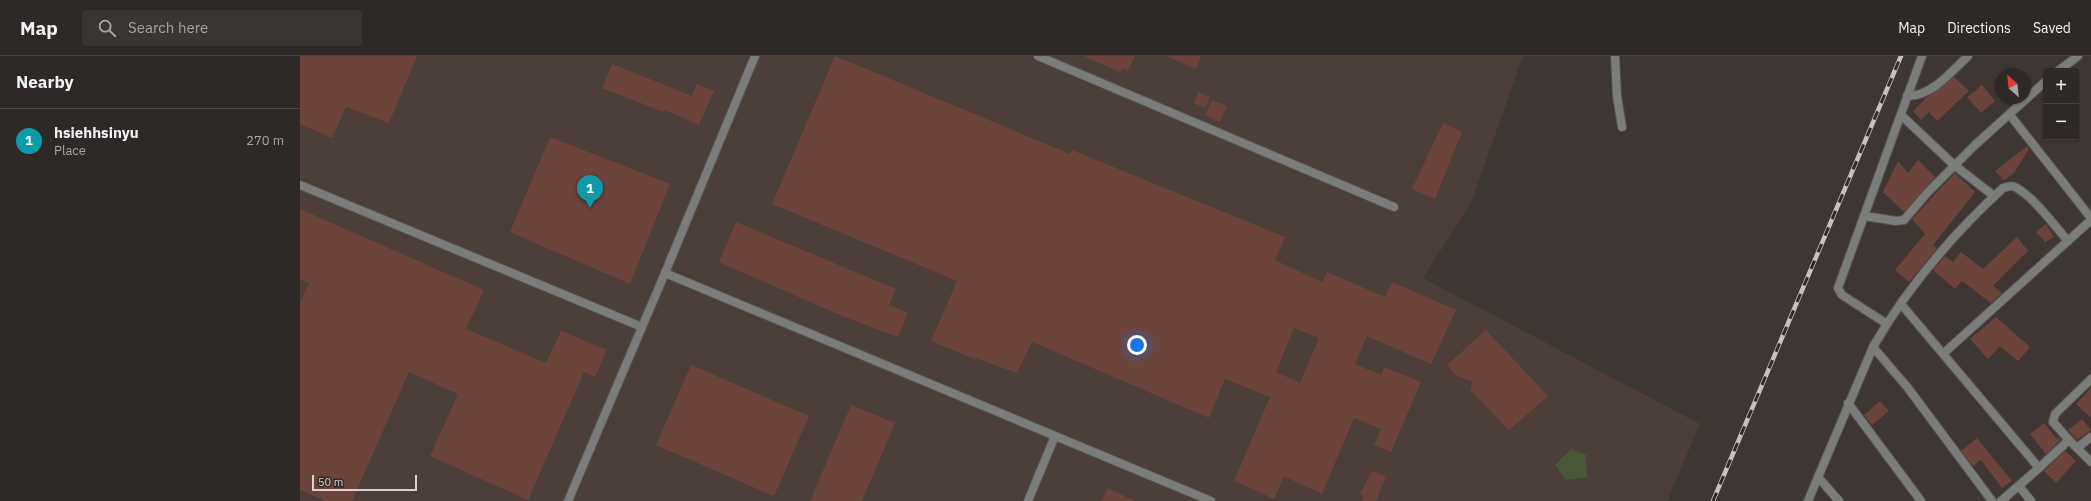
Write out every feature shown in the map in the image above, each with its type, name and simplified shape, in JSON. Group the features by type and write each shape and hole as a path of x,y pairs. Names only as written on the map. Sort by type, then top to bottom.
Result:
{"street":[{"path":"568,501 755,56"},
{"path":"1038,56 1394,207"},
{"path":"1615,56 1617,96 1622,127"},
{"path":"1887,324 1842,295 1838,288 1922,56"},
{"path":"1908,96 1915,96 1924,93 1968,56"},
{"path":"2062,68 2078,56"},
{"path":"1865,216 1896,221 1904,220 1954,165 2043,84"},
{"path":"1901,115 1954,165 1994,196"},
{"path":"1944,352 2091,219 2010,115"},
{"path":"300,185 642,328"},
{"path":"1808,501 1848,403 1873,347 1887,324 1936,257 1994,196 2008,186 2014,186 2038,206 2068,241"},
{"path":"665,273 1211,501"},
{"path":"1901,304 1944,352 2039,468"},
{"path":"1873,347 1908,388 1992,501"},
{"path":"2091,379 2055,414 2053,419 2069,440 2091,462"},
{"path":"1848,403 1921,501"},
{"path":"1028,501 1055,436"},
{"path":"2077,448 2091,437"},
{"path":"2001,501 2069,440"},
{"path":"1818,477 1839,501"},
{"path":"2019,486 2031,501"}],"shaded area":[{"path":"300,56 1523,56 1471,203 1423,278 1700,424 1667,501 300,501"}],"green space":[{"path":"1571,449 1586,455 1587,477 1566,480 1555,465"}],"building":[{"path":"300,56 417,56 389,123 346,107 332,138 300,124"},
{"path":"835,56 1070,154 1072,150 1285,237 1275,260 1322,282 1327,272 1385,297 1392,282 1456,310 1431,364 1367,336 1355,364 1381,375 1384,367 1421,382 1391,452 1374,445 1381,429 1354,418 1322,494 1284,476 1274,499 1234,481 1270,397 1225,379 1209,418 1032,342 1017,373 975,358 974,359 931,341 957,281 772,204","holes":["1294,328 1319,338 1300,383 1276,372"]},
{"path":"1084,56 1135,56 1128,71 1122,68 1120,72"},
{"path":"1166,56 1201,56 1196,69"},
{"path":"612,64 692,96 697,84 714,91 699,125 664,110 664,112 602,88"},
{"path":"1954,77 1969,91 1937,121 1929,112 1921,120 1913,111 1927,97"},
{"path":"1982,85 1995,101 1981,113 1967,97"},
{"path":"1198,92 1210,97 1205,108 1194,103"},
{"path":"1212,100 1227,106 1220,122 1205,115"},
{"path":"1443,123 1462,132 1435,199 1412,189"},
{"path":"550,137 670,184 630,284 510,232"},
{"path":"2027,146 2029,149 2014,173 2004,180 1995,171"},
{"path":"1918,160 1935,177 1904,212 1883,192 1898,161 1908,173"},
{"path":"1955,173 1975,192 1933,245 1937,248 1909,282 1895,270 1925,234 1912,219"},
{"path":"300,209 484,290 466,329 546,363 561,331 607,350 595,377 584,372 528,500 430,456 458,394 409,372 352,501 326,501 300,490 300,303 309,283 300,279"},
{"path":"736,222 896,289 889,305 908,313 898,337 842,316 719,262"},
{"path":"2046,224 2054,237 2045,242 2036,232"},
{"path":"2017,237 2028,251 1993,286 2002,293 1991,303 1962,281 1955,289 1933,270 1945,256 1953,262 1961,252 1983,269"},
{"path":"1996,317 2030,347 2018,361 2000,346 1988,359 1970,339"},
{"path":"1486,330 1548,396 1509,430 1470,390 1473,382 1456,375 1447,365"},
{"path":"691,365 809,416 774,496 656,445"},
{"path":"2091,388 2091,418 2076,404"},
{"path":"1880,401 1889,411 1872,425 1864,415"},
{"path":"851,405 895,423 862,501 810,501"},
{"path":"2082,419 2091,430 2077,440 2068,430"},
{"path":"2044,423 2057,439 2059,437 2061,440 2046,454 2030,434"},
{"path":"1977,438 2012,481 2002,488 1981,460 1973,466 1961,451"},
{"path":"2065,451 2076,461 2056,483 2044,471"},
{"path":"1372,471 1386,476 1376,501 1362,501 1364,496 1360,494"},
{"path":"1108,488 1135,501 1101,501"}],"railway":[{"path":"1713,501 1901,56"}],"place":[{"name":"hsiehhsinyu","path":"590,208"}]}
